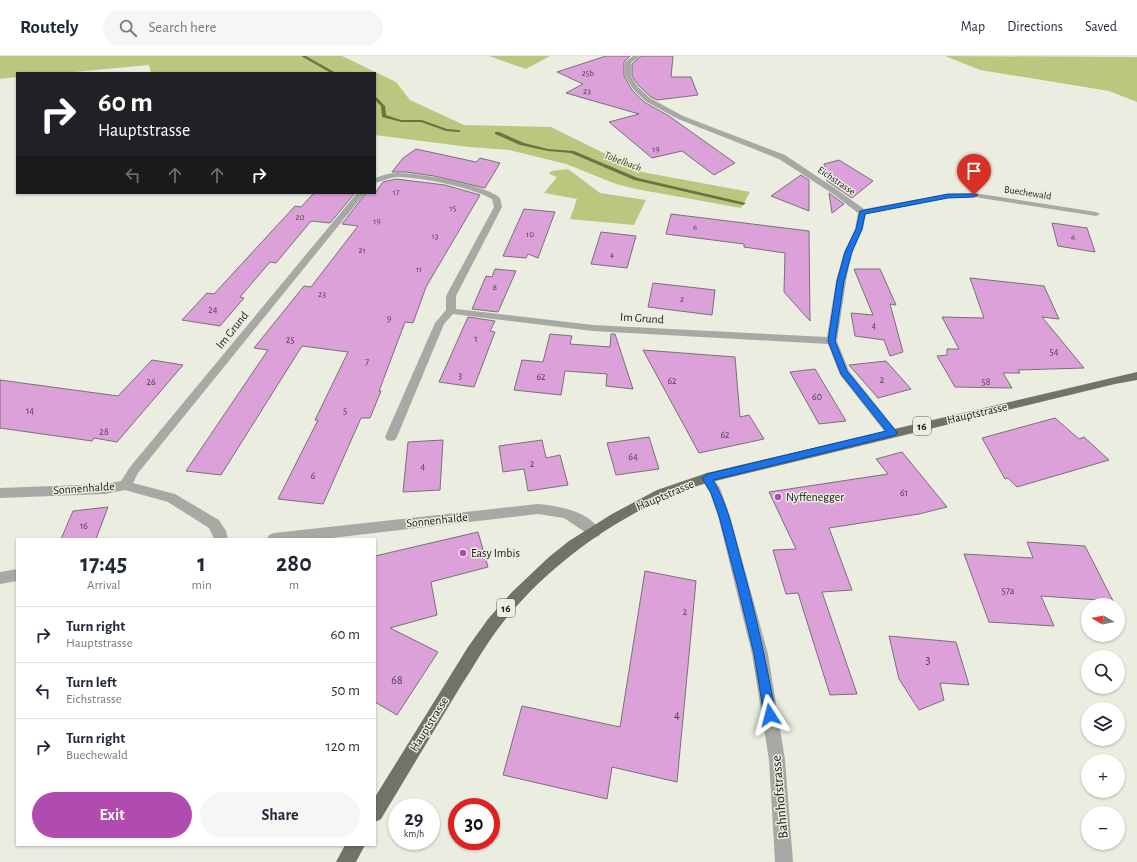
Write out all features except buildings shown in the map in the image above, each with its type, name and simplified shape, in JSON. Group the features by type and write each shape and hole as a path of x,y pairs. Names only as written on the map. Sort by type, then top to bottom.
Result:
{"main road":[{"name":"Hauptstrasse","path":"376,811 466,664 499,616 526,587 562,555 594,532 627,512 663,494 707,478 1137,376"},
{"path":"345,862 355,846"}],"street":[{"name":"Eichstrasse","path":"637,56 628,62 627,74 634,86 645,98 689,122 784,158 845,198 862,212"},
{"path":"376,180 395,175 428,178 485,192 496,198 498,207 451,296 451,311 440,323 391,437"},
{"name":"Im Grund","path":"125,484 134,470 359,194"},
{"name":"Buechewald","path":"862,212 948,196 974,195 1096,214"},
{"path":"862,212 859,229 848,252 841,281 832,341 844,372 892,433"},
{"name":"Im Grund","path":"451,311 483,316 623,330 832,341"},
{"name":"Bahnhofstrasse","path":"707,478 716,492 724,516 760,654 777,760 784,862"},
{"name":"Sonnenhalde","path":"0,493 105,489 125,484 142,491 171,498 214,524 219,531 221,538"},
{"name":"Sonnenhalde","path":"283,538 538,509 563,511 578,518 594,532"},
{"path":"0,578 16,575"}],"green space":[{"path":"0,56 342,56 375,72 151,72 149,65 74,72 16,72 16,77 0,79"},
{"path":"489,56 550,56 526,69"},
{"path":"945,56 1137,57 1137,102 1109,91 980,70"},
{"path":"376,72 396,82 410,100 464,125 551,127 642,172 750,192 741,208 616,184 566,164 509,150 469,147 376,135"},
{"path":"568,169 600,193 646,200 634,225 570,219 577,199 544,193 557,177 549,174 551,171"}],"waterway":[{"name":"Tobelbach","path":"303,56 332,72"},
{"name":"Tobelbach","path":"376,98 383,106 384,116 401,121 422,121 446,130 459,131"},
{"name":"Tobelbach","path":"497,133 522,144 548,150 572,152 636,179 743,203"}],"place":[{"name":"Nyffenegger","path":"778,497"},
{"name":"Easy Imbis","path":"463,553"}],"route":[{"path":"770,715 760,654 743,584 716,492 707,478 892,433 844,372 832,341 841,281 848,252 859,229 862,212 924,199 974,195"}]}
